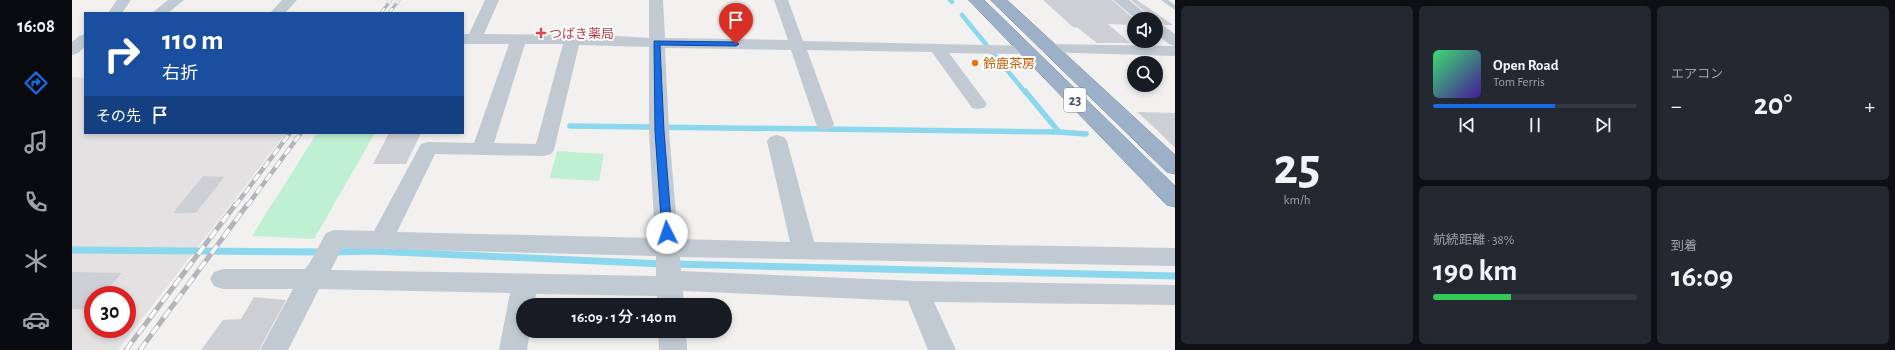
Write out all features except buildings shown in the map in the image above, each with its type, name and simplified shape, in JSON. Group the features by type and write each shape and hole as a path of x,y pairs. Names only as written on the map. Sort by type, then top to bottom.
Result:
{"highway":[{"name":"23","path":"976,0 1175,199"},
{"name":"23","path":"998,0 1175,167"}],"street":[{"path":"116,12 124,0"},
{"path":"160,12 177,0"},
{"path":"278,12 290,0"},
{"path":"469,38 492,0"},
{"path":"656,0 659,126 670,293"},
{"path":"782,0 825,124"},
{"path":"1120,0 1136,12"},
{"path":"1163,32 1175,41"},
{"path":"469,38 799,46 1025,49"},
{"path":"482,149 519,39"},
{"path":"72,50 84,40"},
{"path":"382,239 428,148 544,150 572,40"},
{"path":"937,48 978,104"},
{"path":"1049,49 1175,51"},
{"path":"777,141 804,251"},
{"path":"274,350 334,239 382,239 804,251 1175,257"},
{"path":"223,279 315,275 661,286 670,293 917,291 1175,295"},
{"path":"513,350 525,282"},
{"path":"917,291 942,350"},
{"path":"672,338 673,350"}],"lane":[{"path":"1164,0 1175,8"}],"shaded area":[{"path":"72,77 84,78 84,134 285,134 136,327 136,286 84,286 84,338 127,338 118,350 72,350"}],"green space":[{"path":"316,134 374,134 314,239 252,236"},
{"path":"557,151 604,154 599,181 550,178"}],"waterway":[{"path":"962,15 1025,92"},
{"path":"1025,91 1059,132"},
{"path":"570,126 1059,132"},
{"path":"1059,132 1086,134"},
{"path":"72,250 322,252"},
{"path":"333,252 372,251 664,264"},
{"path":"673,264 1175,276"}],"railway":[{"path":"382,12 391,0"},
{"path":"390,12 399,0"},
{"path":"235,206 289,134"},
{"path":"247,206 300,134"},
{"path":"126,350 235,205"},
{"path":"140,350 247,205"}],"place":[{"name":"つばき薬局","path":"541,33"},
{"name":"鈴鹿茶房","path":"975,63"}],"route":[{"path":"667,233 660,131 657,43 736,44"}]}
